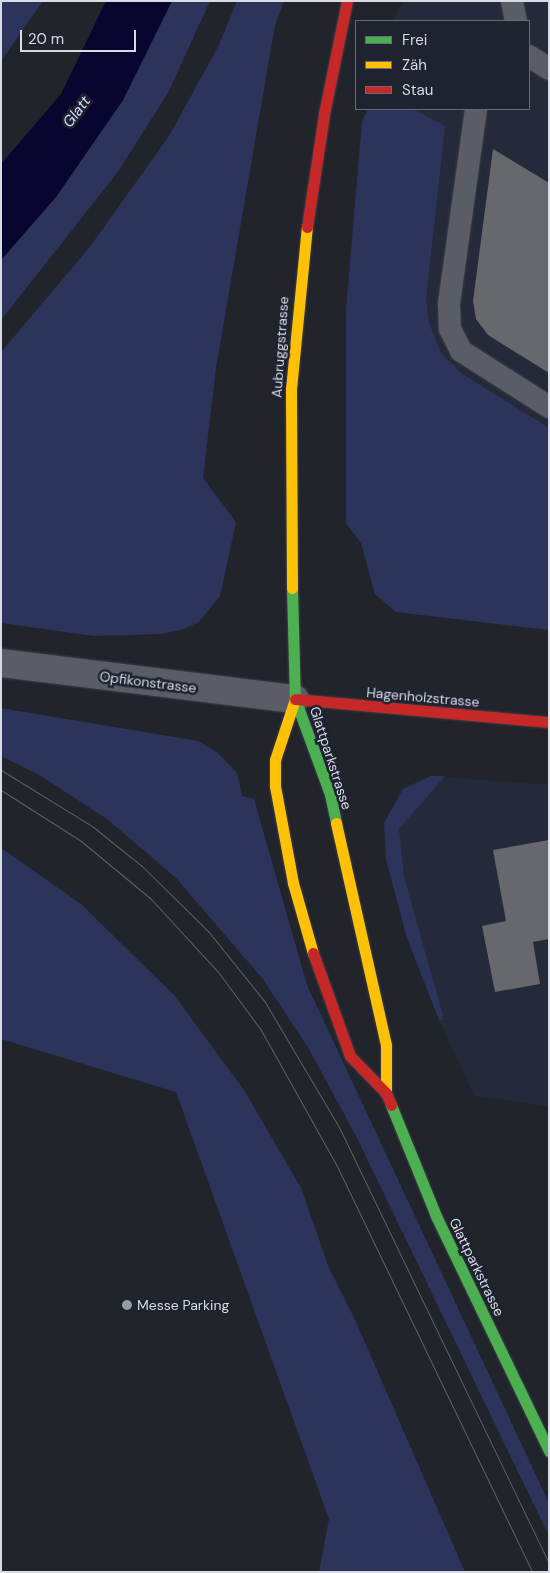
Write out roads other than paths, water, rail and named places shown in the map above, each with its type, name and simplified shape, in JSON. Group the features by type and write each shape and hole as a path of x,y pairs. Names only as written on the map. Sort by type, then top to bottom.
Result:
{"street":[{"name":"Aubruggstrasse","path":"295,699 290,485 291,389 302,254 324,114 347,1"},
{"name":"Opfikonstrasse","path":"1,663 295,699"},
{"name":"Hagenholzstrasse","path":"295,699 549,722"},
{"name":"Glattparkstrasse","path":"295,699 330,794 386,1045 386,1093"},
{"name":"Glattparkstrasse","path":"295,699 274,760 275,786 293,883 316,965 350,1056 386,1093 436,1216 549,1451"}],"lane":[{"path":"512,1 516,20"},
{"path":"530,57 549,69"},
{"path":"476,110 448,304 450,330 461,352 549,406"}],"water":[{"name":"Glatt","path":"106,1 172,1 123,100 56,197 1,260 1,164 61,94"}],"tram line":[{"path":"1,770 92,826 142,866 208,931 265,1002 339,1127 549,1563"},
{"path":"1,790 81,841 151,899 219,973 261,1030 336,1164 532,1572"}],"place":[{"name":"Messe Parking","path":"127,1305"}]}
